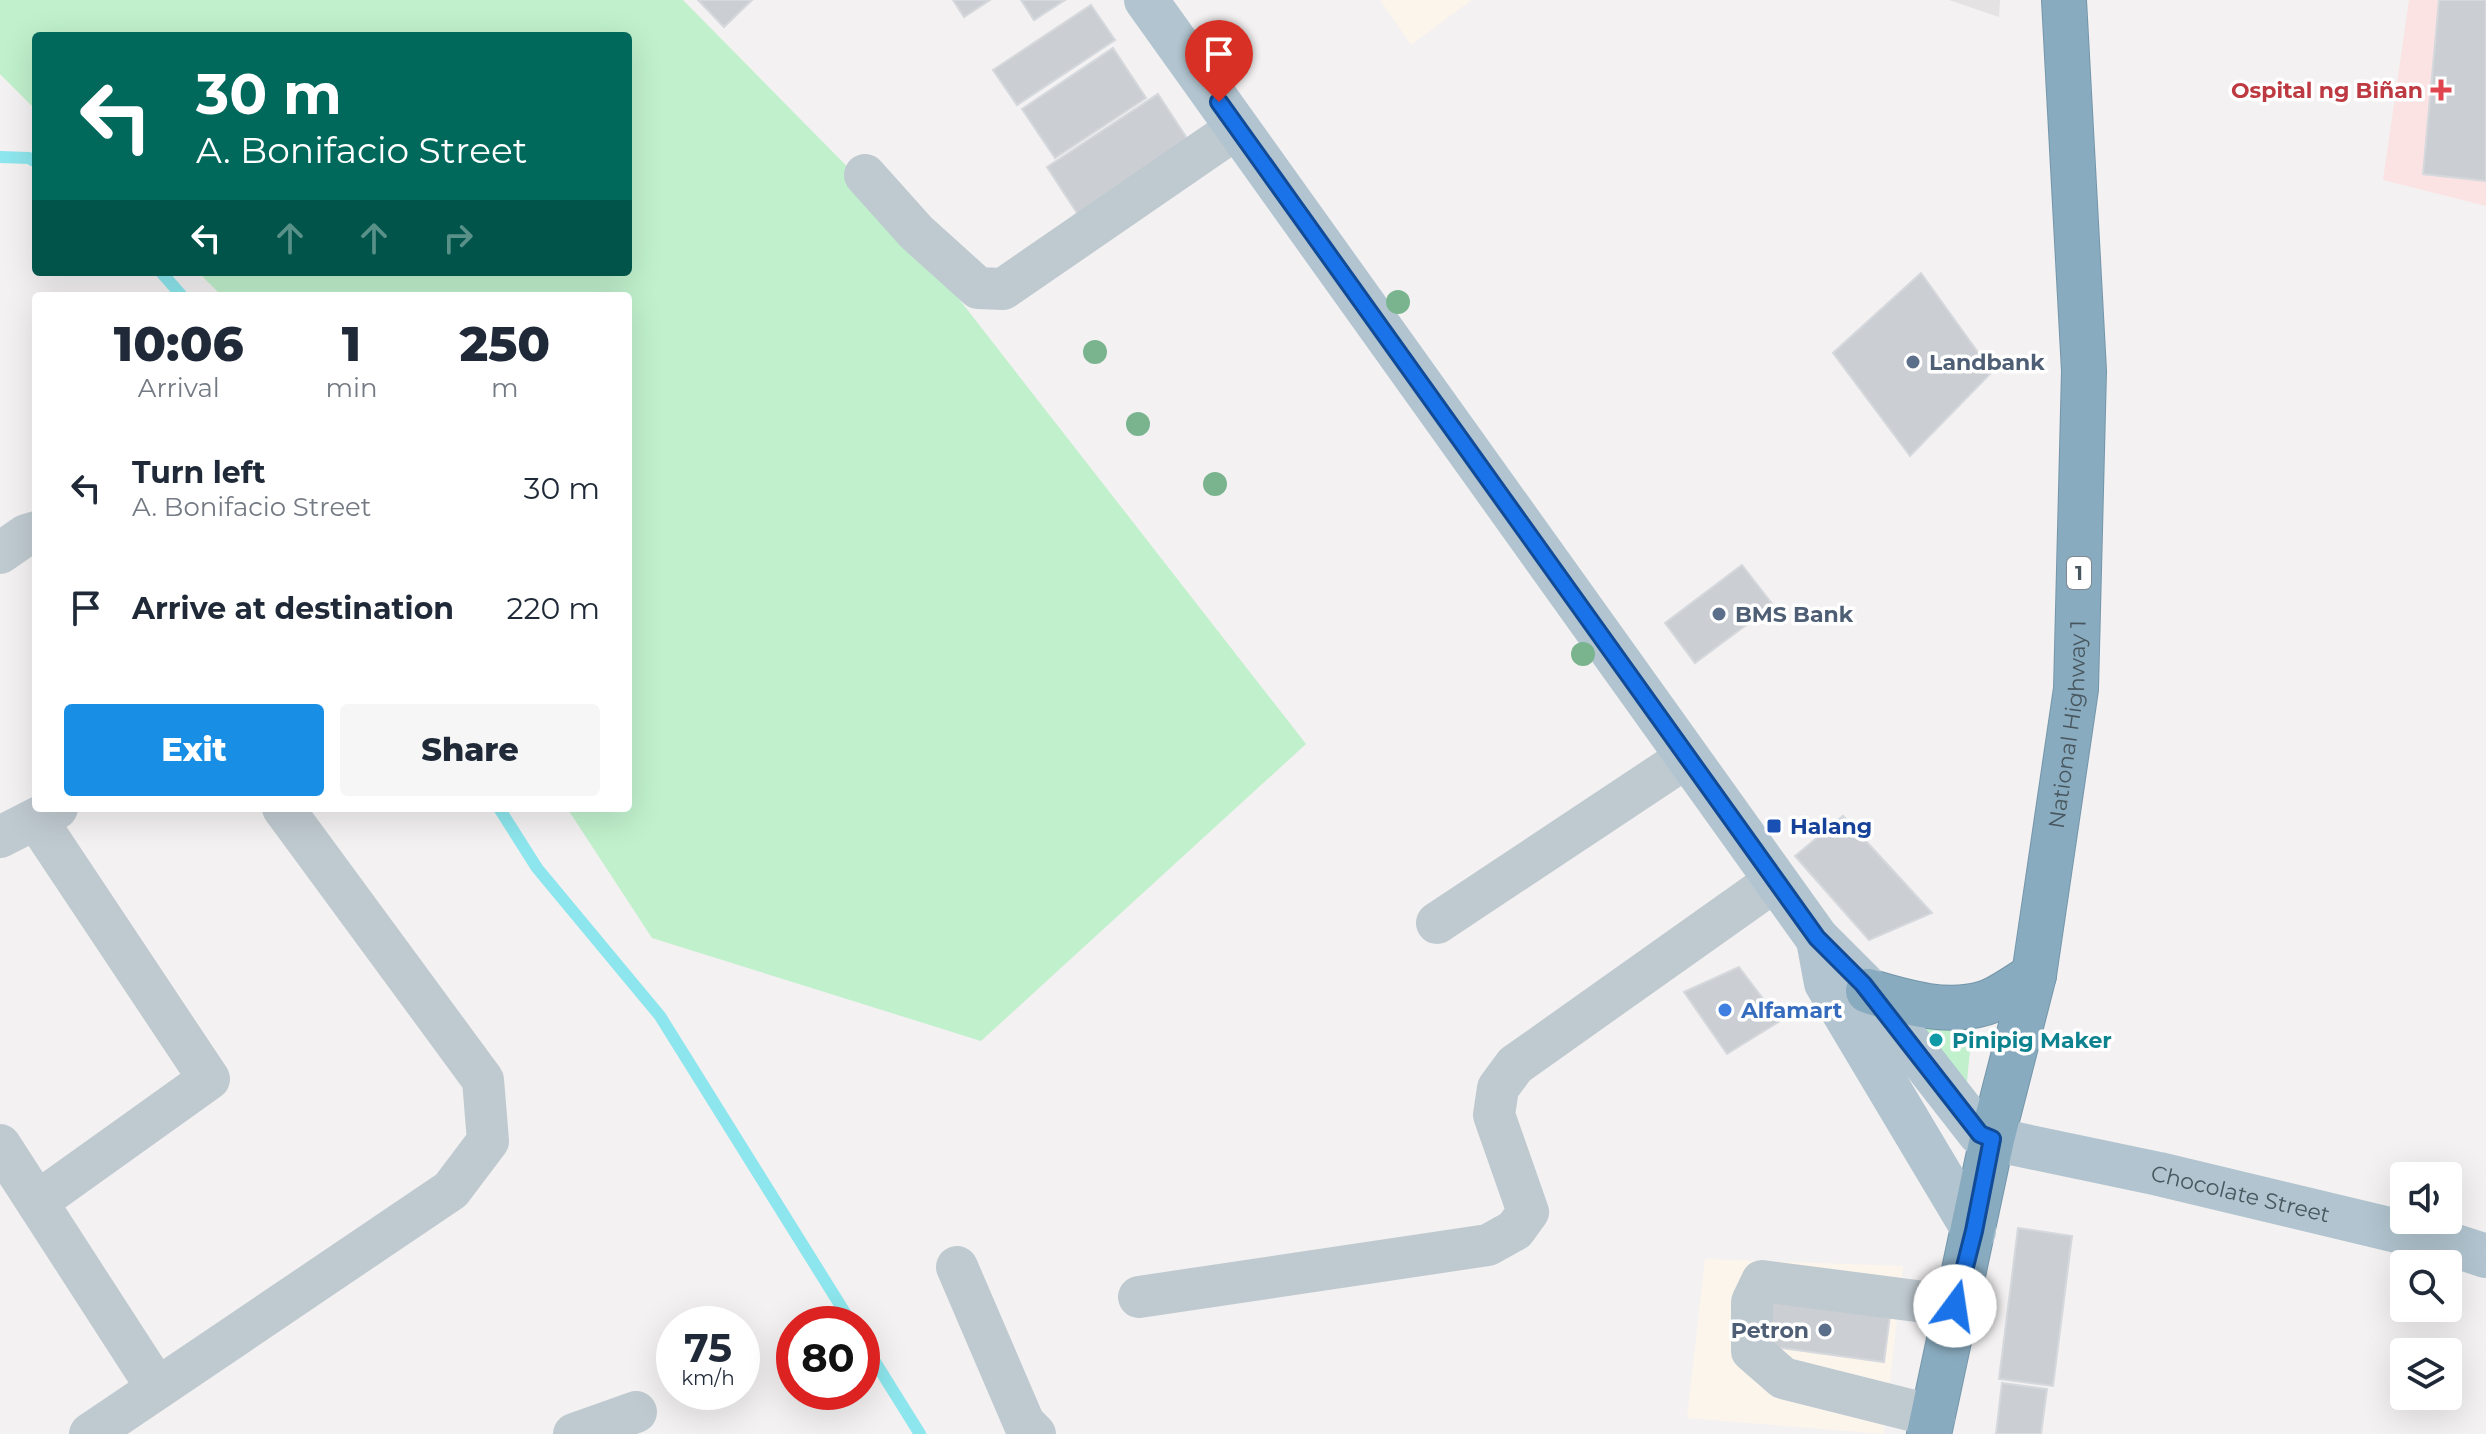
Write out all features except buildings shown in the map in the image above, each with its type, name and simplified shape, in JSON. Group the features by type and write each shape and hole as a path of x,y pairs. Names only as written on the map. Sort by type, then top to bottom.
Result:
{"highway":[{"name":"National Highway 1","path":"1932,1425 1992,1139 2034,975 2076,689 2084,371 2064,0"},
{"path":"1868,991 1909,1004 1947,1008 1986,1003 2034,975"}],"main road":[{"path":"1146,0 1817,938 1868,991 1980,1134 1992,1139"},
{"path":"1817,938 1826,983 1832,995 1974,1231"},
{"name":"Chocolate Street","path":"1992,1139 2189,1181 2443,1242 2486,1256"}],"street":[{"path":"865,175 916,232 978,288 1003,289 1237,128"},
{"path":"0,553 32,533"},
{"path":"1437,923 1687,757"},
{"path":"90,1434 451,1190 488,1141 483,1080 286,812"},
{"path":"31,821 209,1079 37,1202"},
{"path":"1139,1297 1488,1245 1515,1230 1528,1212 1494,1115 1498,1088 1515,1065 1776,880"},
{"path":"0,1145 157,1388"},
{"path":"957,1267 1024,1423 1035,1434"},
{"path":"1932,1425 1783,1378 1752,1351 1752,1302 1762,1281 1955,1306"},
{"path":"574,1434 636,1412 628,1434"}],"shaded area":[{"path":"1380,0 1472,0 1411,45"},
{"path":"1949,0 2000,0 1999,17"},
{"name":"Ospital ng Biñan","path":"2409,0 2486,0 2486,206 2383,180"},
{"path":"1705,1259 1903,1266 1884,1434 1687,1418"}],"green space":[{"path":"0,0 683,0 888,208 1306,744 981,1041 652,938 570,812 632,812 632,292 218,292 202,276 632,276 632,32 32,32 32,106 0,74"},
{"path":"1974,1010 1965,1101 1914,1033"}],"waterway":[{"path":"0,157 32,160"},
{"path":"164,276 178,292"},
{"path":"502,812 537,868 660,1016 841,1306"},
{"path":"880,1370 920,1434"}],"place":[{"name":"Ospital ng Biñan","path":"2441,90"},
{"name":"Landbank","path":"1913,362"},
{"name":"BMS Bank","path":"1719,614"},
{"name":"Halang","path":"1774,826"},
{"name":"Alfamart","path":"1725,1010"},
{"name":"Pinipig Maker","path":"1936,1040"},
{"name":"Petron","path":"1825,1330"}],"route":[{"path":"1219,102 1817,938 1863,984 1980,1134 1992,1139 1955,1306"}]}
